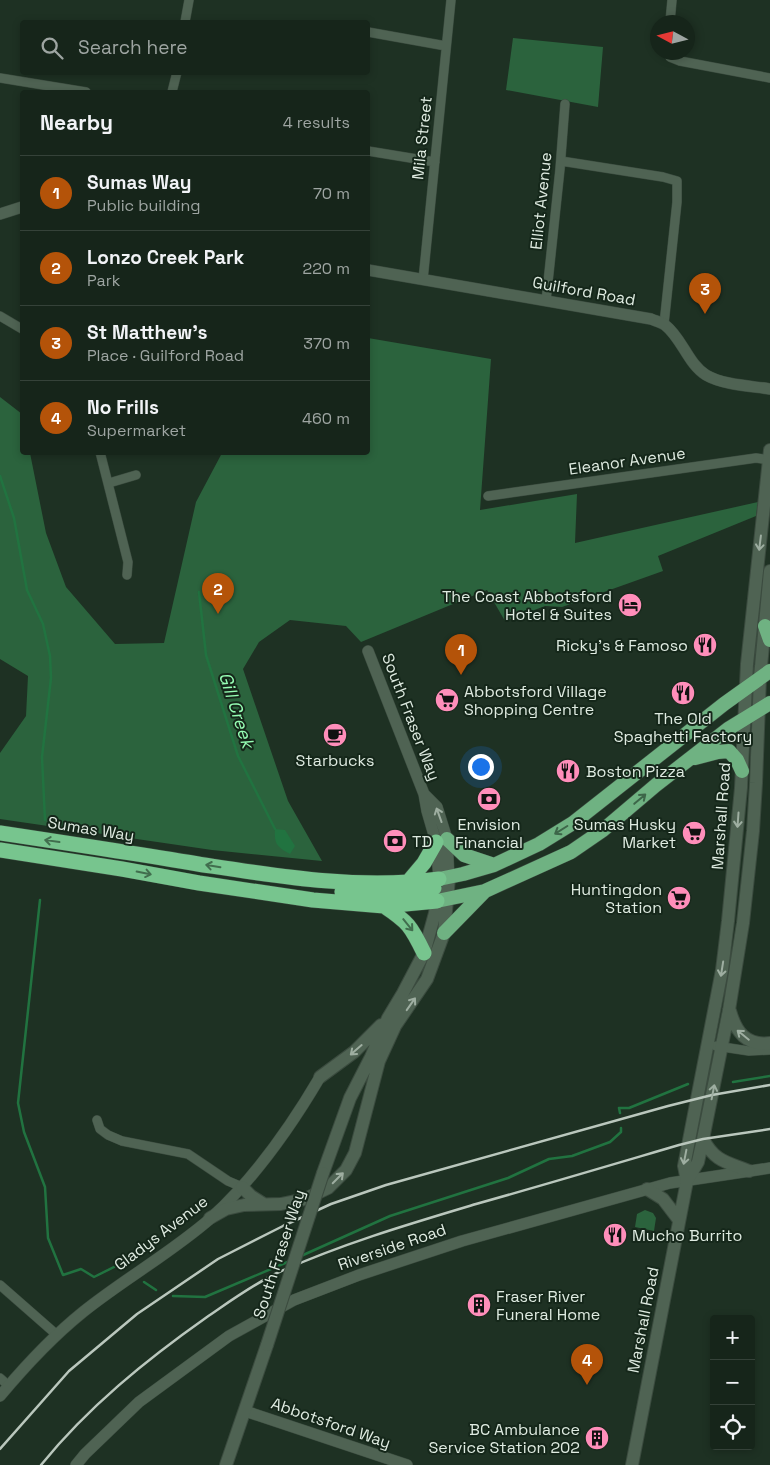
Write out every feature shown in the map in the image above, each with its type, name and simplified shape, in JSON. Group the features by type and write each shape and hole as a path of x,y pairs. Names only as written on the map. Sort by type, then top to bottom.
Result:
{"highway":[{"path":"765,626 770,640"},
{"name":"Sumas Way","path":"0,850 198,884 313,900 384,906 442,889 538,844 573,823 765,674"},
{"name":"Sumas Way","path":"0,833 319,880 408,882 442,889 484,891 572,852 603,830 656,785 728,729 764,706"},
{"path":"690,759 729,751 737,760 742,771"},
{"path":"408,882 442,841 464,855 494,865"},
{"path":"0,856 96,865"},
{"path":"198,884 259,885 373,894 412,893 442,889"},
{"path":"444,933 484,891"},
{"path":"384,906 409,925 424,953"}],"main road":[{"name":"Marshall Road","path":"687,1181 684,1166 722,970 728,921 738,830 746,687 753,605 770,457"},
{"name":"Marshall Road","path":"632,1465 678,1220 687,1181 698,1162 704,1139 729,1010 743,923 764,706 765,626 770,571"},
{"name":"South Fraser Way","path":"392,1021 427,978 444,933 442,889"},
{"name":"South Fraser Way","path":"226,1465 323,1173 350,1098 392,1021 403,993 424,953 442,889"},
{"path":"729,1010 732,1021 741,1035 757,1042 770,1042"},
{"path":"320,1076 354,1052 392,1021"},
{"path":"210,1218 226,1209 244,1205 281,1204 305,1200 328,1188 346,1170 355,1153 379,1061 392,1021"},
{"path":"704,1139 710,1150 717,1157 749,1171"},
{"path":"242,1187 262,1204"},
{"path":"647,1189 663,1199 678,1220"},
{"path":"218,1465 245,1411"}],"street":[{"path":"186,20 189,0"},
{"name":"Mila Street","path":"423,280 451,0"},
{"path":"671,15 672,0"},
{"path":"370,32 446,46"},
{"path":"678,60 770,78"},
{"path":"172,90 176,75"},
{"path":"0,78 74,90"},
{"name":"Elliot Avenue","path":"546,301 565,104"},
{"path":"370,151 435,162"},
{"path":"561,161 663,177 677,182 677,202 664,324 674,333 690,358 705,375 715,380 770,388"},
{"path":"0,214 20,208"},
{"name":"Guilford Road","path":"370,270 634,316 664,324"},
{"path":"0,316 20,328"},
{"path":"101,455 128,562 127,575"},
{"name":"Eleanor Avenue","path":"488,496 770,457"},
{"path":"109,483 136,476"},
{"name":"South Fraser Way","path":"368,651 424,794 427,811 442,841 442,889"},
{"path":"707,1044 749,1051 770,1050"},
{"name":"Gladys Avenue","path":"0,1396 4,1382 82,1313 210,1218 242,1187 273,1149 320,1076"},
{"path":"97,1120 100,1129 108,1135 122,1141 188,1154 228,1182 242,1187"},
{"name":"Riverside Road","path":"76,1465 139,1402 230,1336 294,1300 359,1274 462,1241 670,1182 770,1168"},
{"path":"0,1284 57,1335"},
{"name":"Abbotsford Way","path":"245,1411 408,1465"}],"shaded area":[{"path":"513,38 603,47 598,107 506,90"},
{"path":"370,338 491,359 480,510 577,494 575,543 758,502 756,516 658,556 663,571 562,607 545,606 505,621 487,590 361,642 346,626 290,620 259,642 243,669 288,801 322,861 212,850 0,819 0,753 26,716 28,676 0,659 0,397 20,412 20,455 30,455 46,533 66,587 115,644 164,643 196,502 221,455 370,455"},
{"path":"275,829 285,830 295,846 290,854 277,844"},
{"path":"645,1210 653,1213 656,1218 654,1231 635,1227 637,1214"}],"waterway":[{"path":"0,476 14,518 27,590 43,624 50,656 51,678 42,757 45,820"},
{"name":"Gill Creek","path":"199,592 206,655 238,756 275,829"},
{"path":"40,900 18,1103 24,1132 45,1187 48,1238 63,1275 81,1269 94,1277 126,1261"},
{"path":"733,1082 770,1076"},
{"path":"620,1113 619,1108 629,1108 688,1084"},
{"path":"301,1256 390,1216 508,1178 549,1159 572,1156 610,1142 621,1132 621,1128"},
{"path":"173,1296 205,1297 290,1261"},
{"path":"144,1282 156,1290"}],"railway":[{"path":"0,1449 69,1371 137,1314 218,1259 283,1226 331,1204 386,1185 668,1106 712,1095 770,1085"},
{"path":"41,1465 78,1423 140,1367 207,1317 250,1288 277,1273 350,1244 476,1204 679,1145 703,1139 770,1129"}],"place":[{"name":"St Matthew's","path":"705,314"},
{"name":"The Coast Abbotsford Hotel & Suites","path":"630,605"},
{"name":"Lonzo Creek Park","path":"218,614"},
{"name":"Ricky's & Famoso","path":"705,645"},
{"name":"Sumas Way","path":"461,675"},
{"name":"The Old Spaghetti Factory","path":"683,693"},
{"name":"Abbotsford Village Shopping Centre","path":"447,700"},
{"name":"Starbucks","path":"335,735"},
{"name":"Boston Pizza","path":"568,771"},
{"name":"Envision Financial","path":"489,799"},
{"name":"Sumas Husky Market","path":"694,833"},
{"name":"TD","path":"395,841"},
{"name":"Huntingdon Station","path":"679,898"},
{"name":"Mucho Burrito","path":"615,1235"},
{"name":"Fraser River Funeral Home","path":"479,1305"},
{"name":"No Frills","path":"587,1385"},
{"name":"BC Ambulance Service Station 202","path":"597,1438"}]}
